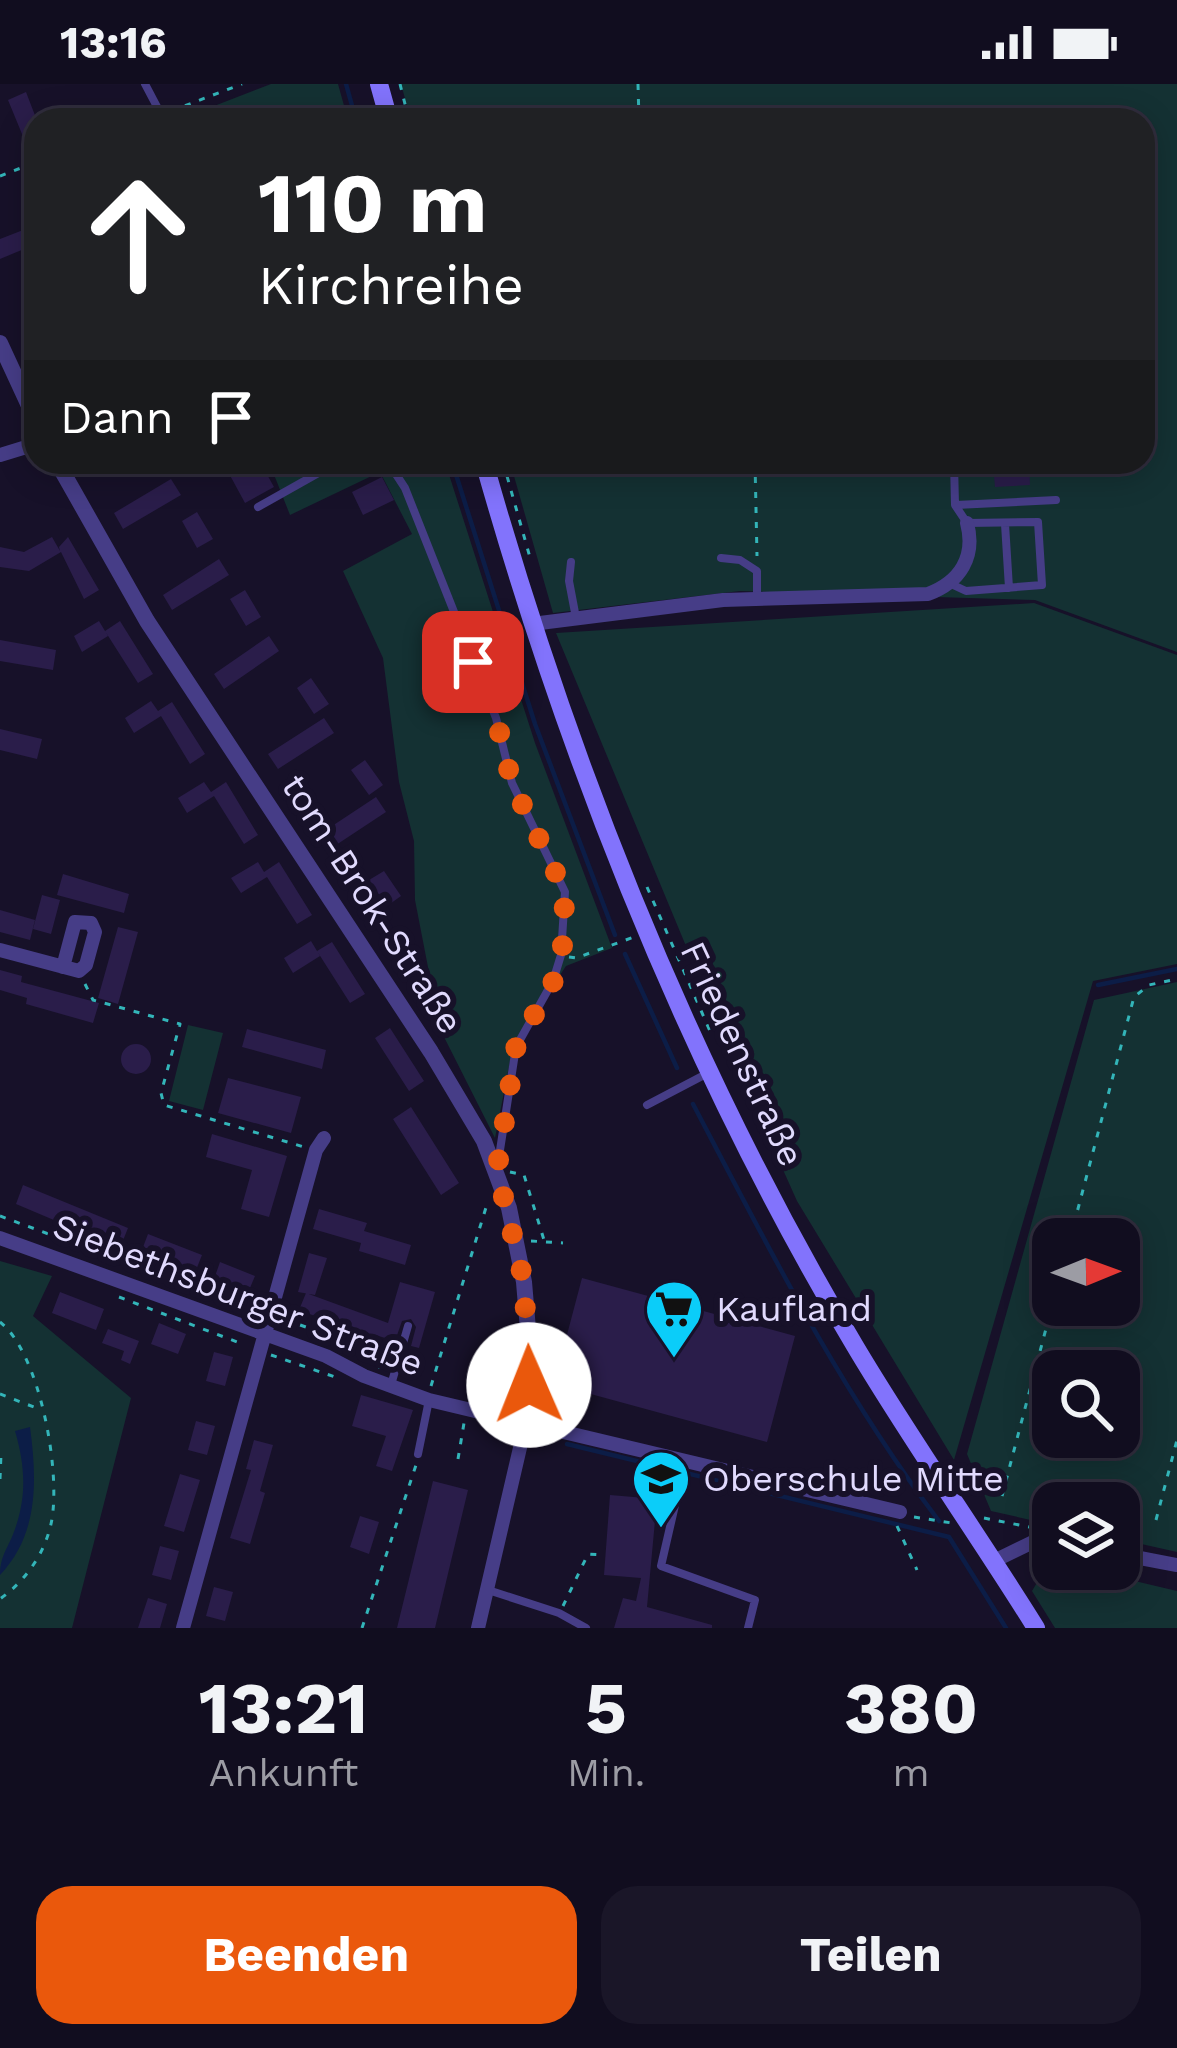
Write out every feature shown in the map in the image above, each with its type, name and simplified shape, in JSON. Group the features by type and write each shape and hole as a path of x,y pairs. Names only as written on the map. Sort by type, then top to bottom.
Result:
{"main road":[{"name":"Friedenstraße","path":"488,474 532,624 606,831 710,1072 854,1345 1036,1628"}],"street":[{"path":"0,343 24,407"},
{"name":"tom-Brok-Straße","path":"64,474 147,621 443,1071 497,1170 524,1282 530,1353 526,1422 478,1628"},
{"path":"532,624 757,598 928,594 952,584 966,562 972,542 967,523"},
{"path":"0,950 71,969"},
{"path":"183,1628 320,1144"},
{"name":"Siebethsburger Straße","path":"0,1238 326,1356 429,1400 901,1513"},
{"path":"994,1561 1032,1542"},
{"path":"1140,1558 1177,1565"}],"lane":[{"path":"258,507 317,474"},
{"path":"396,474 496,718 512,783 565,892 562,956 553,982 516,1047 497,1170"},
{"path":"952,584 966,591 1042,585 1038,522 967,523 955,505 954,474"},
{"path":"955,505 1056,500"},
{"path":"1005,524 1009,587"},
{"path":"721,558 740,560 757,571 757,598"},
{"path":"571,562 569,581 576,618"},
{"path":"647,1105 710,1072"},
{"path":"391,1382 408,1326"},
{"path":"418,1454 429,1400"},
{"path":"685,1460 661,1566 755,1600 748,1628"},
{"path":"488,1590 559,1613 586,1628"}],"path":[{"path":"184,108 242,84"},
{"path":"506,474 531,562"},
{"path":"754,474 757,571"},
{"path":"648,889 713,1040"},
{"path":"562,956 576,958 634,936"},
{"path":"71,969 92,1000 180,1024 160,1093 164,1105 320,1144"},
{"path":"1076,1218 1134,997 1149,985 1177,979"},
{"path":"429,1400 497,1170 524,1174 544,1240"},
{"path":"0,1216 371,1350 391,1382"},
{"path":"536,1240 563,1244"},
{"path":"108,1292 341,1380"},
{"path":"0,1322 14,1332 30,1364 49,1444 51,1524 29,1575 0,1599"},
{"path":"1002,1496 1047,1326"},
{"path":"0,1394 41,1409"},
{"path":"458,1460 467,1409"},
{"path":"1156,1520 1177,1440"},
{"path":"0,1479 1,1454"},
{"path":"362,1628 418,1454"},
{"path":"917,1570 896,1527 901,1513 950,1523"},
{"path":"978,1516 1032,1528"},
{"path":"559,1613 589,1554 603,1555"}],"green space":[{"path":"271,84 338,84 345,108 209,108"},
{"path":"401,84 1177,84 1177,652 1035,600 740,591 553,613 513,474 1155,474 1155,108 408,108"},
{"path":"274,474 376,474 290,515"},
{"path":"381,474 449,474 535,743 612,948 566,966 513,1046 495,1138 440,1029 415,900 414,841 399,782 383,658 343,571 412,534"},
{"path":"1034,603 1177,655 1177,964 1093,981 954,1460 797,1201 556,633"},
{"path":"1177,982 1177,1552 1140,1544 1140,1482 1032,1482 1032,1520 991,1511 967,1454 1032,1222 1032,1326 1140,1326 1140,1218 1033,1218 1094,1000"},
{"path":"188,1025 223,1033 203,1110 169,1101"},
{"path":"0,1261 52,1276 33,1316 131,1398 72,1628 0,1628"},
{"path":"1140,1582 1177,1591 1177,1628 1055,1628 1032,1591 1140,1590"}],"water":[{"path":"30,1427 32,1506 22,1542 0,1575 23,1492 15,1431"}],"building":[{"path":"26,92 32,108 24,108 24,139 8,100"},
{"path":"24,230 24,249 0,259 0,239"},
{"path":"229,474 267,474 274,487 245,503"},
{"path":"994,474 1030,474 1030,485 995,487"},
{"path":"382,477 394,500 363,515 352,492"},
{"path":"171,479 181,495 123,529 114,513"},
{"path":"197,512 213,539 197,548 182,521"},
{"path":"52,537 60,551 68,537 99,590 84,599 61,552 29,571 0,567 0,547 24,552"},
{"path":"219,559 229,575 172,610 163,595"},
{"path":"245,590 261,617 246,626 230,599"},
{"path":"99,621 108,636 82,652 74,636"},
{"path":"120,621 153,674 138,683 105,631"},
{"path":"269,636 279,651 224,689 214,674"},
{"path":"0,640 56,650 53,670 0,661"},
{"path":"311,678 329,704 314,714 297,688"},
{"path":"151,701 158,711 172,702 205,754 190,764 161,716 134,733 125,718"},
{"path":"324,718 334,733 278,769 268,754"},
{"path":"0,729 42,739 37,759 0,750"},
{"path":"365,760 383,785 369,795 351,770"},
{"path":"204,782 211,792 226,782 258,835 244,844 214,796 187,813 178,798"},
{"path":"376,797 386,812 330,849 320,834"},
{"path":"258,862 264,872 279,862 312,915 297,924 267,877 241,893 231,878"},
{"path":"384,871 401,896 387,906 369,880"},
{"path":"63,874 129,894 124,913 57,895"},
{"path":"42,895 60,900 51,934 33,929"},
{"path":"0,910 35,920 30,940 0,932"},
{"path":"118,927 138,932 118,1004 98,998"},
{"path":"311,941 320,956 293,973 284,958"},
{"path":"332,942 365,994 350,1003 317,951"},
{"path":"0,970 22,976 21,982 99,1003 93,1023 26,1004 27,998 0,990"},
{"path":"390,1028 424,1081 409,1091 375,1038"},
{"path":"247,1029 326,1050 322,1069 242,1047"},
{"path":"136,1044 147,1048 151,1059 147,1070 136,1074 125,1070 121,1059 125,1048"},
{"path":"228,1078 301,1097 291,1133 218,1113"},
{"path":"411,1107 459,1183 441,1195 393,1119"},
{"path":"212,1134 287,1156 269,1217 241,1209 252,1170 206,1157"},
{"path":"23,1185 128,1228 120,1248 16,1204"},
{"path":"319,1209 367,1223 364,1231 411,1245 405,1265 359,1251 361,1243 313,1229"},
{"path":"148,1234 202,1255 194,1275 140,1255"},
{"path":"309,1253 327,1258 315,1295 298,1292"},
{"path":"220,1262 255,1276 247,1295 213,1282"},
{"name":"Kaufland","path":"582,1278 795,1336 767,1442 554,1384"},
{"path":"400,1282 435,1292 419,1348 411,1346 416,1327 411,1319 402,1321 395,1341 299,1310 306,1293 388,1323"},
{"path":"60,1292 104,1309 96,1330 52,1313"},
{"path":"159,1323 186,1334 178,1354 151,1344"},
{"path":"108,1329 139,1341 130,1364 121,1360 124,1351 102,1343"},
{"path":"214,1352 233,1357 225,1386 206,1381"},
{"path":"361,1395 413,1410 392,1471 376,1466 386,1436 352,1426"},
{"path":"196,1421 215,1426 207,1455 188,1450"},
{"path":"254,1440 273,1445 250,1544 230,1538 251,1470 246,1469"},
{"path":"180,1474 200,1480 184,1532 164,1526"},
{"path":"433,1481 468,1490 435,1628 397,1628"},
{"path":"610,1495 657,1499 647,1607 712,1628 614,1628 623,1598 636,1601 641,1578 604,1575"},
{"path":"360,1516 379,1522 369,1554 350,1547"},
{"path":"160,1546 179,1551 171,1580 152,1575"},
{"path":"214,1587 233,1592 225,1621 206,1616"},
{"path":"148,1598 167,1604 160,1628 138,1628"}],"waterway":[{"path":"346,84 353,108"},
{"path":"456,474 535,724 615,935"},
{"path":"625,954 677,1068"},
{"path":"1098,985 1177,969"},
{"path":"693,1104 838,1370 939,1521"},
{"path":"567,1444 949,1537 1006,1628"}],"place":[{"name":"Kaufland","path":"674,1360"},
{"name":"Oberschule Mitte","path":"661,1530"}],"route":[{"path":"473,662 496,718 512,783 565,892 562,956 553,982 516,1047 497,1170 524,1282 529,1385"}]}
